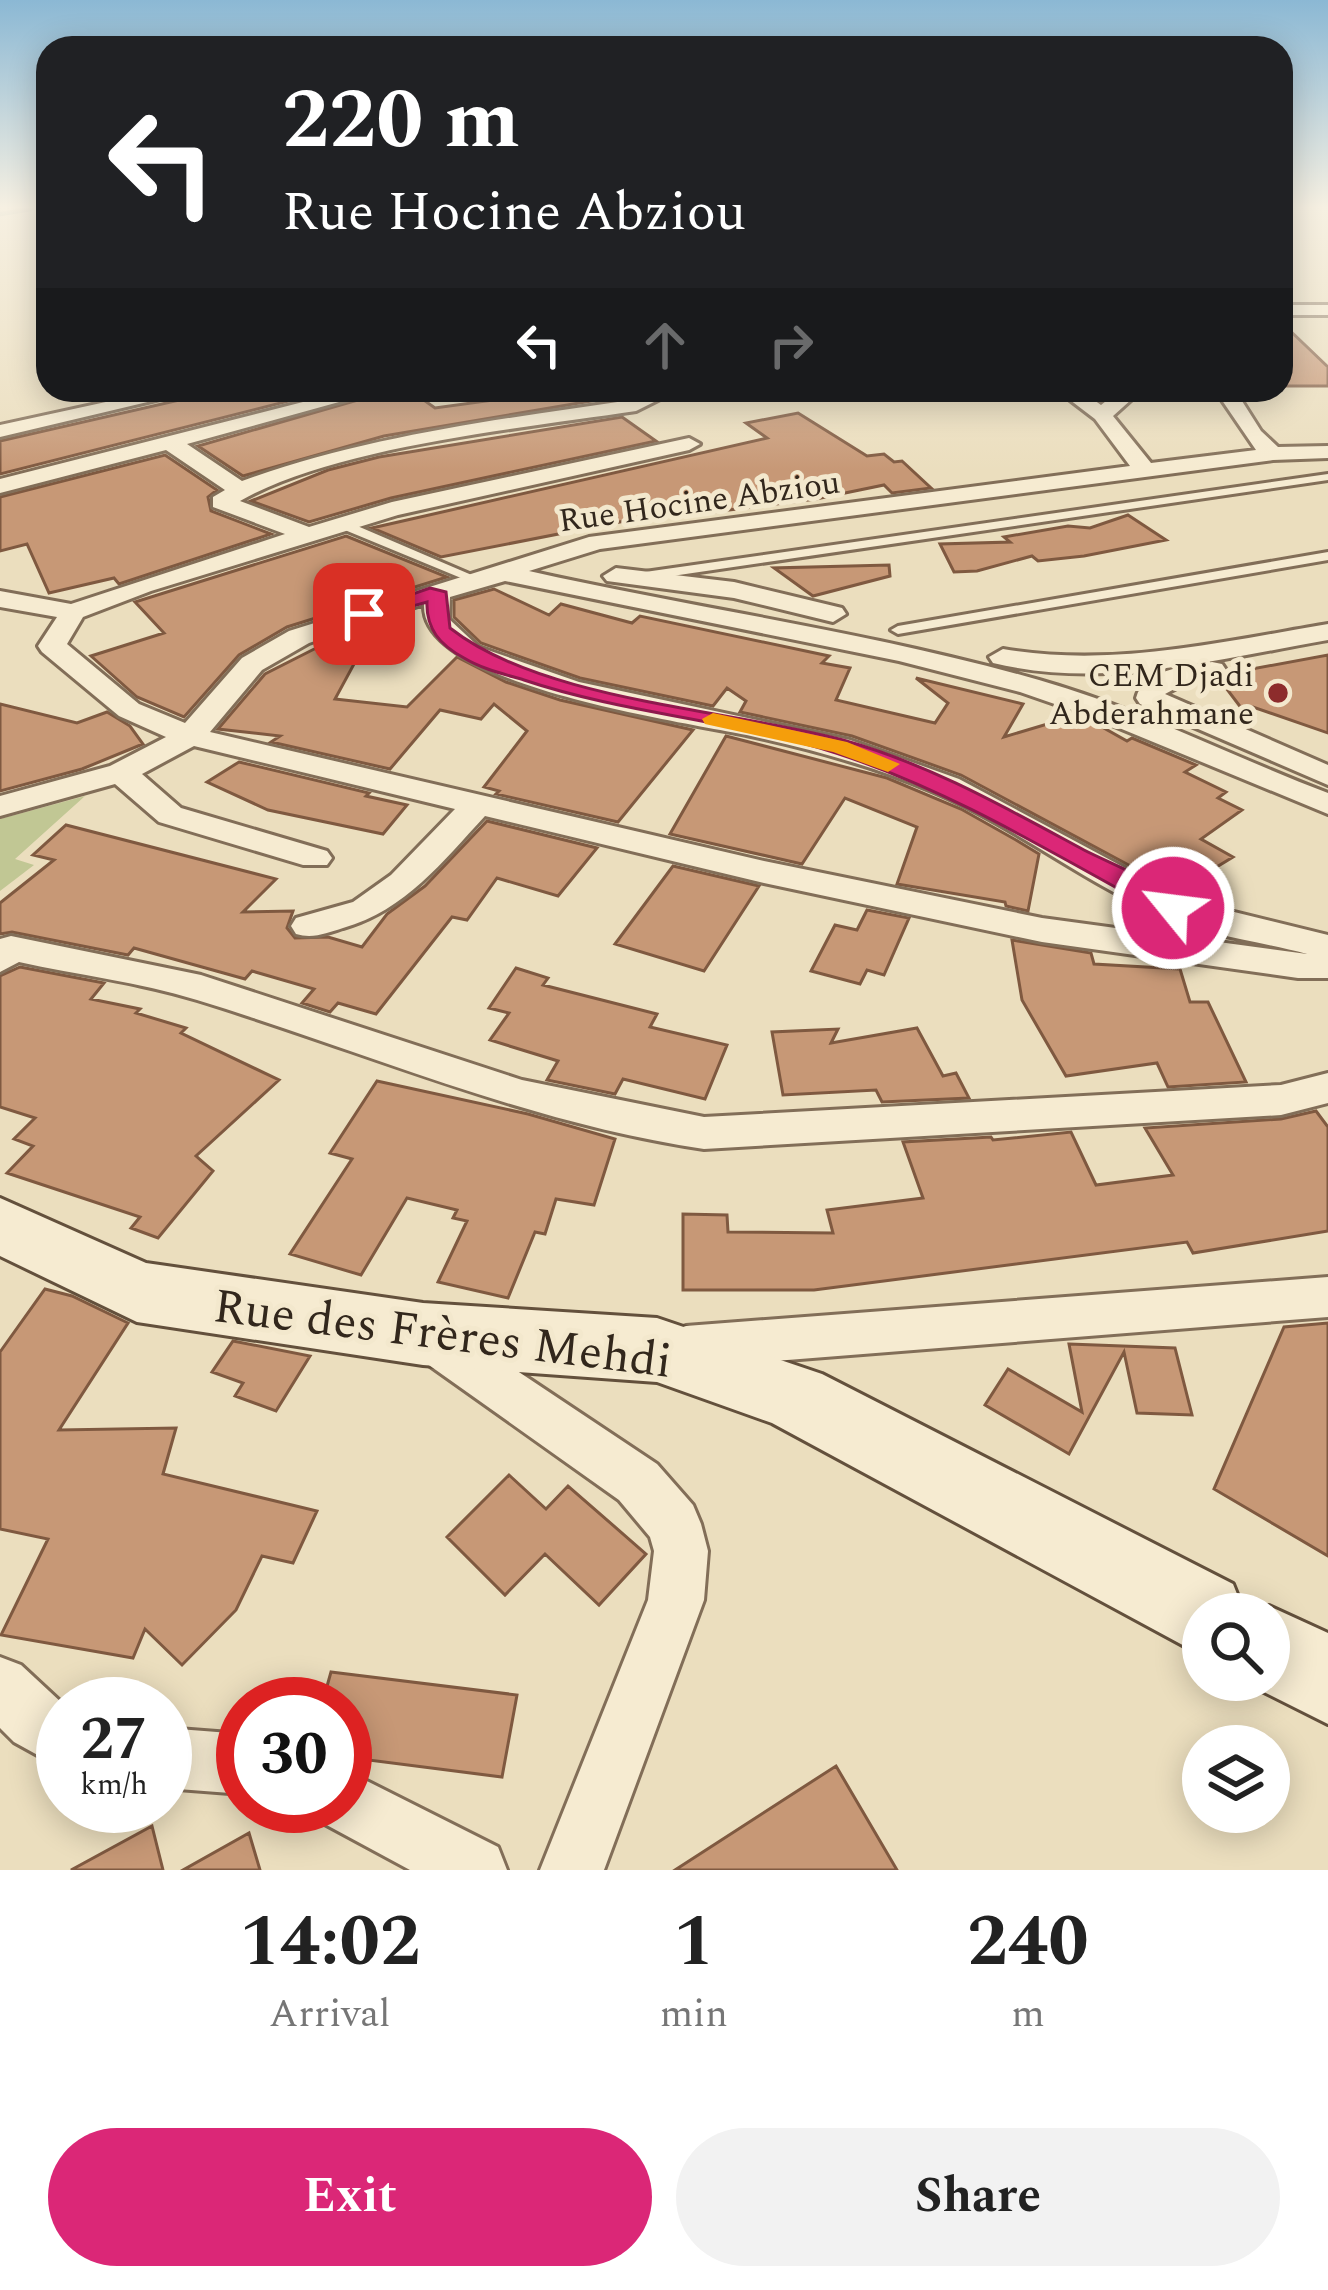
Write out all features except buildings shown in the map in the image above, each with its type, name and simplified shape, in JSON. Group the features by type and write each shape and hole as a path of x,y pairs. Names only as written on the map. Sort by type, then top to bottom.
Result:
{"main road":[{"name":"Rue des Frères Mehdi","path":"0,1225 136,1292 423,1334 658,1349 796,1398 1182,1603"},
{"path":"1290,1659 1328,1680"}],"street":[{"path":"1293,310 1328,310"},
{"path":"0,431 133,402"},
{"path":"0,486 325,402"},
{"path":"312,536 221,502 240,490 367,454 642,402"},
{"path":"1083,402 1102,415 1147,472"},
{"path":"1102,415 1118,402"},
{"path":"1232,402 1253,435 1273,454"},
{"path":"55,419 105,456"},
{"path":"166,440 240,490"},
{"path":"0,598 73,612 486,485 689,443"},
{"name":"Rue Hocine Abziou","path":"0,806 122,773 190,736 252,664 299,637 598,542 1273,454 1328,452"},
{"path":"503,573 633,578 734,590 1034,665 1084,668 1328,632"},
{"path":"503,573 594,595 809,632 1032,686 1328,804"},
{"path":"436,592 436,619 442,631 469,653 491,663 572,689 839,746 948,787 1173,908 1328,947"},
{"path":"73,612 52,642 55,651 129,710 190,736 476,806 1042,929 1298,966 1328,965"},
{"path":"1328,651 1173,678 1152,688 1150,698 1328,776"},
{"path":"122,773 170,815 315,858"},
{"path":"309,926 365,910 384,897 476,806"},
{"path":"0,960 11,948 225,995 406,1061 640,1126 704,1133 1281,1100 1328,1088"},
{"path":"658,1349 1328,1297"},
{"path":"423,1334 638,1482 674,1524 681,1551 676,1600 572,1870"},
{"path":"0,1686 36,1722"},
{"path":"372,1815 475,1870"}],"lane":[{"path":"633,578 1328,477"},
{"path":"344,525 503,573"},
{"path":"898,630 1328,556"}],"green space":[{"path":"85,796 15,859 34,865 0,891 0,819"}],"slow traffic":[{"path":"713,719 839,746 888,764"}],"place":[{"name":"CEM Djadi Abderahmane","path":"1278,693"}],"route":[{"path":"364,614 436,592 436,619 442,631 452,642 491,663 572,689 839,746 948,787 1173,908"}]}
